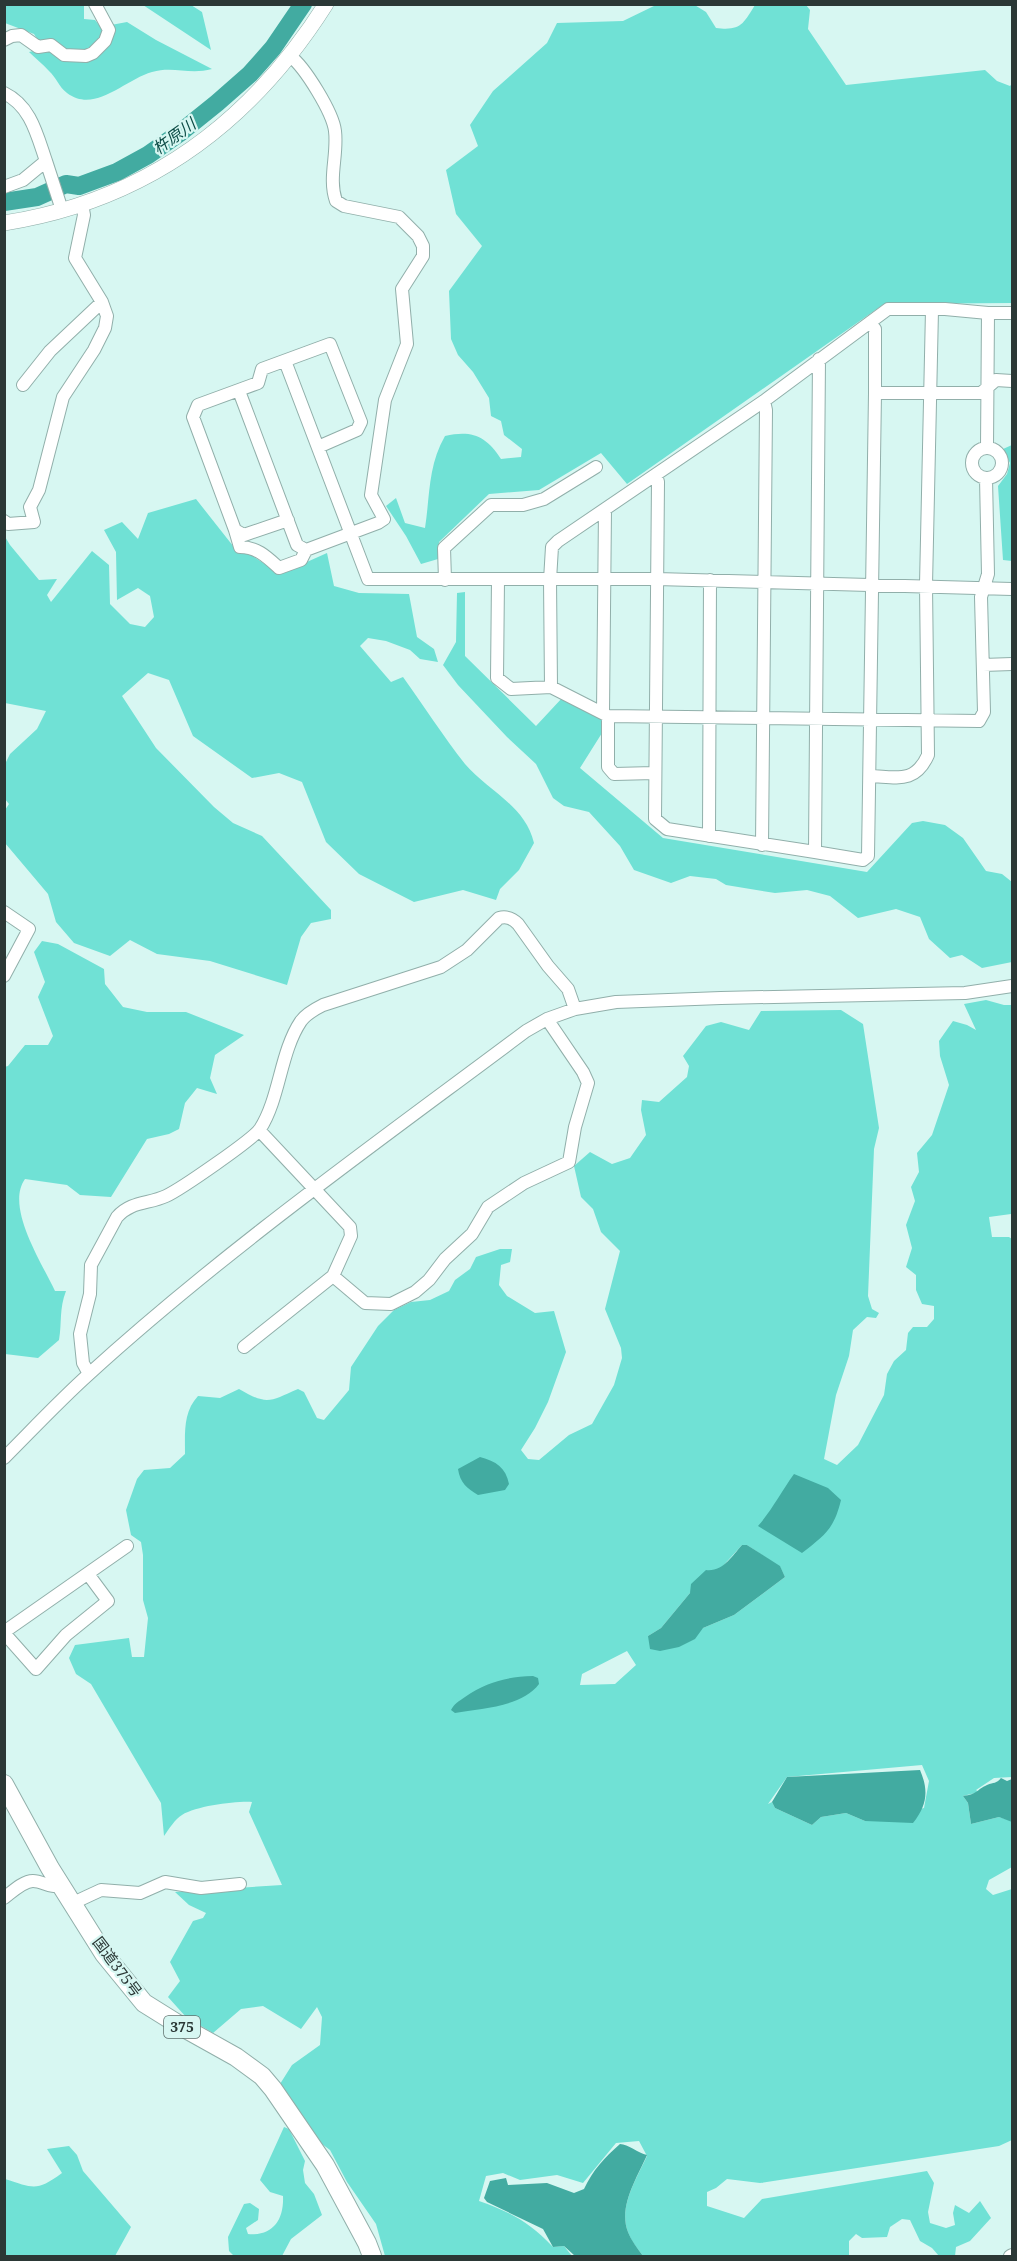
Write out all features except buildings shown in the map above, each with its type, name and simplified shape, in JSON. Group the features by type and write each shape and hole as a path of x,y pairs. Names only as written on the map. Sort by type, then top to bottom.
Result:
{"highway":[{"name":"国道375号","path":"4,1784 8,1802 104,1954 144,2003 236,2057 273,2088 326,2165 372,2256"}],"main road":[{"path":"4,223 60,203 82,204 126,186 169,164 207,139 243,108 290,56 304,39 326,4"}],"street":[{"path":"4,40 21,35 38,47 51,45 64,55 86,56 93,53 105,41 109,30 95,4"},
{"path":"290,56 300,66 332,118 335,133 333,184 336,201 344,206 399,218 418,236 423,246 423,256 402,289 408,344 385,400 381,421 371,495 384,519 306,550 301,560 279,568 263,553 250,547 240,547 193,417 198,405 258,383 262,369 330,344 362,422 357,430 318,447"},
{"path":"4,93 14,97 33,122 60,203"},
{"path":"4,187 23,180 46,161"},
{"path":"4,521 8,524 34,522 30,507 39,490 63,397 94,350 105,328 107,316 102,302 75,258 84,215 82,204"},
{"path":"22,385 50,351 102,302"},
{"path":"551,687 550,580 552,548 558,541 764,401 888,309 1012,313"},
{"path":"870,776 905,777 917,773 928,755 926,585 932,310"},
{"path":"987,447 988,313"},
{"path":"656,475 658,482 655,819 667,829 863,860 868,856 871,719 875,329 870,323"},
{"path":"815,852 819,359"},
{"path":"285,361 368,579 657,579 1012,589"},
{"path":"875,393 981,393 996,380 1012,381"},
{"path":"239,391 297,545 306,550"},
{"path":"762,845 766,410 764,401"},
{"path":"987,447 998,452 1002,463 997,474 986,478 976,473 971,462 976,452 987,447"},
{"path":"445,580 444,548 491,505 523,506 544,499 596,467"},
{"path":"498,580 497,678 511,689 551,687 606,714 979,721 984,712 981,597 987,574 986,478"},
{"path":"604,509 608,767 614,774 654,773"},
{"path":"235,530 244,536 288,520"},
{"path":"709,836 710,580"},
{"path":"983,665 1012,664"},
{"path":"4,912 29,929 4,976"},
{"path":"89,1374 83,1363 80,1334 90,1294 91,1265 117,1217 123,1210 135,1203 151,1201 172,1192 259,1130 292,1040 301,1021 309,1014 323,1005 447,964 467,950 499,918 512,919 518,924 548,966 568,988 575,1009"},
{"path":"4,1458 89,1374 197,1283 314,1190 526,1031 547,1019 575,1009 616,1002 965,993 1012,986"},
{"path":"333,1276 365,1303 391,1304 415,1292 429,1280 446,1259 472,1234 488,1207 524,1183 569,1161 575,1127 588,1083 547,1019"},
{"path":"244,1347 333,1276 352,1233 350,1227 259,1130"},
{"path":"88,1574 108,1601 66,1635 36,1669 4,1633 127,1546"},
{"path":"4,1898 20,1886 32,1881 56,1887 62,1885"},
{"path":"73,1903 101,1890 140,1893 165,1882 201,1888 240,1884"}],"shaded area":[{"path":"693,4 706,12 716,28 724,29 740,25 755,5 806,5 810,10 808,29 846,85 985,70 997,81 1010,86 1012,84 1012,303 884,304 627,484 601,453 539,490 489,494 439,542 438,559 421,564 386,506 396,498 405,523 425,528 435,458 445,436 463,434 478,437 490,445 501,459 521,457 522,449 504,435 501,421 491,416 489,398 473,372 458,355 451,339 449,291 482,246 456,214 446,170 478,146 470,125 493,91 547,43 557,23 623,21 656,5"},
{"path":"5,5 84,5 84,19 95,20 103,30 95,46 81,53 39,42 34,34 5,23"},
{"path":"143,5 191,5 202,12 211,50"},
{"path":"127,22 212,69 152,72 99,98 88,100 67,93 51,73 29,52 50,47 84,58 111,25"},
{"path":"1012,445 1012,561 1003,560 998,486 1007,474 1010,463 1003,449"},
{"path":"196,499 237,551 251,555 280,574 327,553 334,586 359,593 409,594 417,637 434,649 438,662 420,659 410,650 386,641 368,638 360,646 391,682 403,677 465,764 523,818 534,843 519,870 500,889 496,900 463,890 414,902 359,874 326,842 302,782 279,773 252,778 193,736 169,680 148,673 122,696 156,748 233,823 262,836 331,910 331,919 311,923 301,937 287,985 210,961 157,954 130,940 110,956 74,943 56,922 48,894 5,843 5,810 9,804 5,799 5,764 10,754 37,729 46,711 5,703 4,535 39,580 57,579 47,595 51,602 92,551 109,565 110,604 130,624 145,627 154,617 150,596 138,588 117,600 116,552 104,530 122,522 138,539 148,513"},
{"path":"465,592 465,656 536,726 563,697 604,719 602,733 580,768 663,838 867,872 912,823 923,821 945,825 963,838 986,871 1002,874 1012,882 1012,962 982,968 962,955 950,958 929,939 920,917 896,909 858,918 830,896 807,890 775,893 726,885 716,879 690,876 671,883 634,870 620,846 589,812 564,806 553,798 536,764 458,685 443,665 456,642 457,593"},
{"path":"42,941 58,944 104,969 105,984 123,1007 147,1012 186,1012 244,1035 215,1055 210,1078 217,1094 197,1088 185,1103 179,1129 147,1139 111,1197 80,1195 67,1185 25,1179 20,1191 19,1204 22,1219 55,1291 66,1291 59,1340 38,1358 5,1354 4,1067 8,1066 25,1045 48,1045 53,1036 38,997 45,982 34,952"},
{"path":"986,1000 1012,1005 1012,1221 1011,1214 989,1217 992,1237 1012,1239 1012,1777 994,1778 976,1790 979,1792 963,1796 968,1803 971,1824 999,1817 1012,1821 1012,1867 989,1880 986,1889 993,1895 1012,1889 1012,2140 999,2146 760,2183 727,2179 707,2192 707,2206 744,2218 762,2199 927,2171 934,2183 928,2212 930,2223 946,2228 955,2225 953,2213 955,2205 969,2213 980,2201 991,2218 970,2241 956,2247 955,2256 939,2256 932,2248 920,2241 910,2220 902,2219 890,2227 887,2237 862,2238 856,2234 849,2241 849,2256 643,2256 628,2232 625,2213 630,2193 647,2156 639,2141 616,2143 583,2183 557,2175 520,2180 503,2173 486,2176 479,2201 519,2219 553,2247 564,2246 572,2256 385,2256 376,2224 347,2182 330,2150 318,2141 280,2084 292,2065 320,2045 322,2017 317,2007 301,2029 263,2006 241,2009 213,2033 186,2017 168,1997 180,1981 170,1962 193,1921 203,1918 206,1913 189,1905 175,1892 282,1885 249,1812 252,1802 216,1805 189,1812 177,1819 164,1836 161,1803 91,1684 76,1674 69,1658 75,1645 129,1638 132,1657 144,1657 148,1618 143,1600 143,1555 141,1542 131,1535 126,1510 137,1479 144,1470 170,1468 185,1454 187,1416 198,1396 220,1398 239,1389 257,1398 269,1400 298,1389 304,1392 317,1418 324,1420 349,1390 351,1367 378,1326 394,1310 411,1302 430,1300 449,1291 455,1280 470,1269 476,1257 500,1249 512,1249 510,1262 501,1265 499,1285 507,1296 535,1313 554,1311 566,1352 548,1402 521,1450 528,1459 539,1460 569,1435 592,1424 614,1385 622,1358 621,1348 605,1309 620,1251 601,1232 593,1209 581,1197 574,1166 590,1152 612,1164 630,1158 646,1135 641,1110 642,1100 659,1102 687,1077 689,1066 683,1056 706,1026 721,1022 749,1030 761,1011 841,1010 863,1024 879,1128 874,1149 868,1296 872,1309 879,1313 876,1318 867,1317 853,1330 849,1356 836,1395 824,1459 837,1465 858,1445 884,1395 887,1374 894,1361 906,1350 908,1333 913,1327 927,1327 934,1319 934,1306 922,1304 916,1290 916,1275 906,1267 912,1248 906,1225 915,1201 911,1187 919,1172 917,1153 932,1135 949,1085 940,1056 939,1041 953,1021 976,1030 964,1004","holes":["742,1545 747,1545 780,1567 785,1577 734,1615 703,1628 648,1636 661,1628 690,1593 713,1571 722,1567","627,1651 636,1665 615,1684 580,1685 582,1674","922,1765 929,1781 924,1808 865,1821 846,1813 821,1817 812,1825 775,1808 772,1802 768,1804 787,1777"]},
{"path":"480,1457 503,1469 509,1484 505,1490 478,1495 465,1485 458,1469"},
{"path":"794,1474 828,1488 841,1500 828,1531 802,1553 758,1526"},
{"path":"742,1545 747,1545 780,1566 785,1577 734,1615 703,1628 695,1639 679,1647 660,1651 650,1649 648,1636 661,1628 690,1593 691,1584 706,1570 722,1566"},
{"path":"533,1676 538,1678 539,1684 522,1698 489,1708 455,1713 451,1710 455,1704 489,1684 505,1679"},
{"path":"920,1770 925,1785 925,1798 913,1823 865,1821 846,1813 821,1817 812,1825 775,1808 772,1802 787,1777"},
{"path":"1001,1778 1007,1781 1012,1779 1012,1822 999,1817 971,1824 968,1803 963,1796 974,1793"},
{"path":"284,2127 289,2129 305,2161 303,2170 305,2183 314,2194 322,2215 291,2239 282,2256 234,2256 229,2251 228,2237 244,2204 250,2203 259,2209 258,2220 246,2228 248,2234 264,2232 275,2225 279,2219 283,2196 270,2192 260,2180"},
{"path":"620,2144 647,2155 630,2193 625,2213 628,2232 643,2256 575,2256 564,2246 553,2247 543,2229 487,2202 484,2198 490,2181 506,2178 508,2185 547,2183 574,2193 584,2189 599,2165"},
{"path":"69,2146 77,2155 83,2171 131,2227 115,2256 5,2256 5,2179 29,2186 40,2186 46,2183 62,2173 47,2149"}],"waterway":[{"name":"杵原川","path":"4,202 37,197 66,184 79,186 117,172 148,155 181,132 250,74 273,48 303,4"}]}
